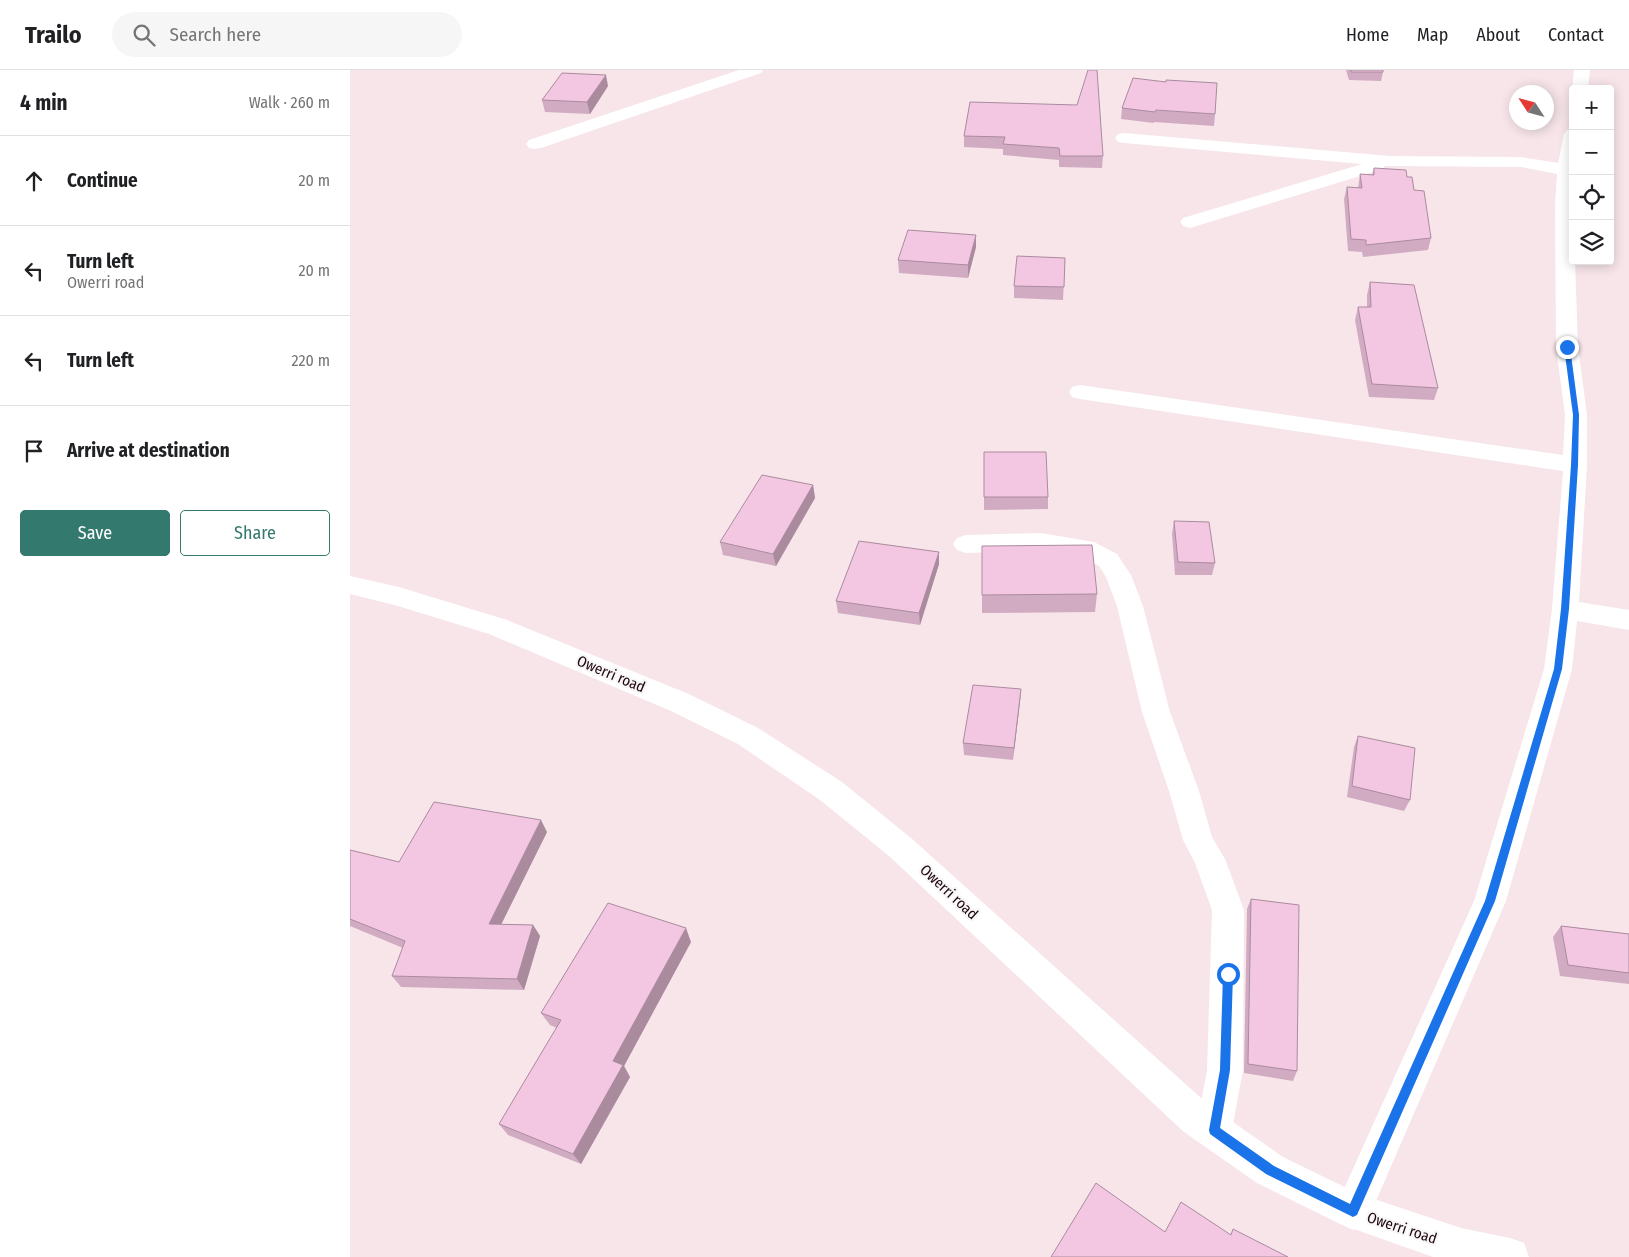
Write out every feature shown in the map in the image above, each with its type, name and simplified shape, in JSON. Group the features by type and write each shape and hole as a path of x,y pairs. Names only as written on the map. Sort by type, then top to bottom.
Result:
{"street":[{"path":"535,144 755,70"},
{"path":"1580,85 1582,70"},
{"path":"1124,138 1390,161 1521,162 1566,170"},
{"path":"1353,1211 1490,901 1558,669 1565,609 1575,465 1576,415 1567,347 1564,206 1569,155"},
{"path":"1190,222 1390,161"},
{"path":"1080,392 1575,465"},
{"path":"966,544 1042,542 1085,548 1108,560 1118,575 1130,606 1156,712 1184,791 1198,840 1212,866 1228,910 1225,1070 1214,1130"},
{"name":"Owerri road","path":"350,586 399,597 498,627 681,703 748,736 831,791 900,847 1197,1119 1270,1170 1353,1211 1461,1247 1510,1257"},
{"path":"1565,609 1629,620"}],"building":[{"path":"1088,70 1097,70 1103,156 1060,156 1059,148 1003,144 1005,137 964,136 970,102 1077,105"},
{"path":"1351,70 1383,70 1383,72 1351,72"},
{"path":"562,73 606,75 587,102 542,100"},
{"path":"1133,78 1166,82 1166,80 1217,83 1215,114 1156,110 1155,112 1122,108"},
{"path":"1374,168 1406,170 1407,177 1412,177 1414,190 1424,191 1431,238 1366,245 1366,240 1351,239 1347,187 1362,188 1360,174 1374,175"},
{"path":"908,230 976,235 968,265 898,260"},
{"path":"1017,256 1065,258 1064,287 1014,286"},
{"path":"1370,282 1414,285 1438,388 1372,384 1358,307 1371,307"},
{"path":"984,452 1046,452 1048,497 984,497"},
{"path":"762,475 813,485 773,554 720,542"},
{"path":"1174,521 1209,522 1215,563 1178,562"},
{"path":"859,541 939,552 919,613 836,601"},
{"path":"1092,545 1097,594 982,595 982,546"},
{"path":"973,685 1021,689 1014,748 963,743"},
{"path":"1358,736 1415,748 1410,800 1352,786"},
{"path":"434,802 541,820 489,924 533,925 517,979 392,976 405,941 350,919 350,850 399,862"},
{"path":"1251,899 1299,905 1297,1071 1248,1064"},
{"path":"608,903 686,928 613,1061 623,1065 573,1154 499,1124 561,1020 541,1013"},
{"path":"1561,926 1629,934 1629,973 1568,965"},
{"path":"1096,1183 1165,1232 1181,1202 1231,1235 1233,1229 1288,1257 1051,1257"}],"route":[{"path":"1228,974 1225,1070 1214,1130 1270,1170 1353,1211 1490,901 1558,669 1565,609 1575,465 1576,415 1567,347"}]}
